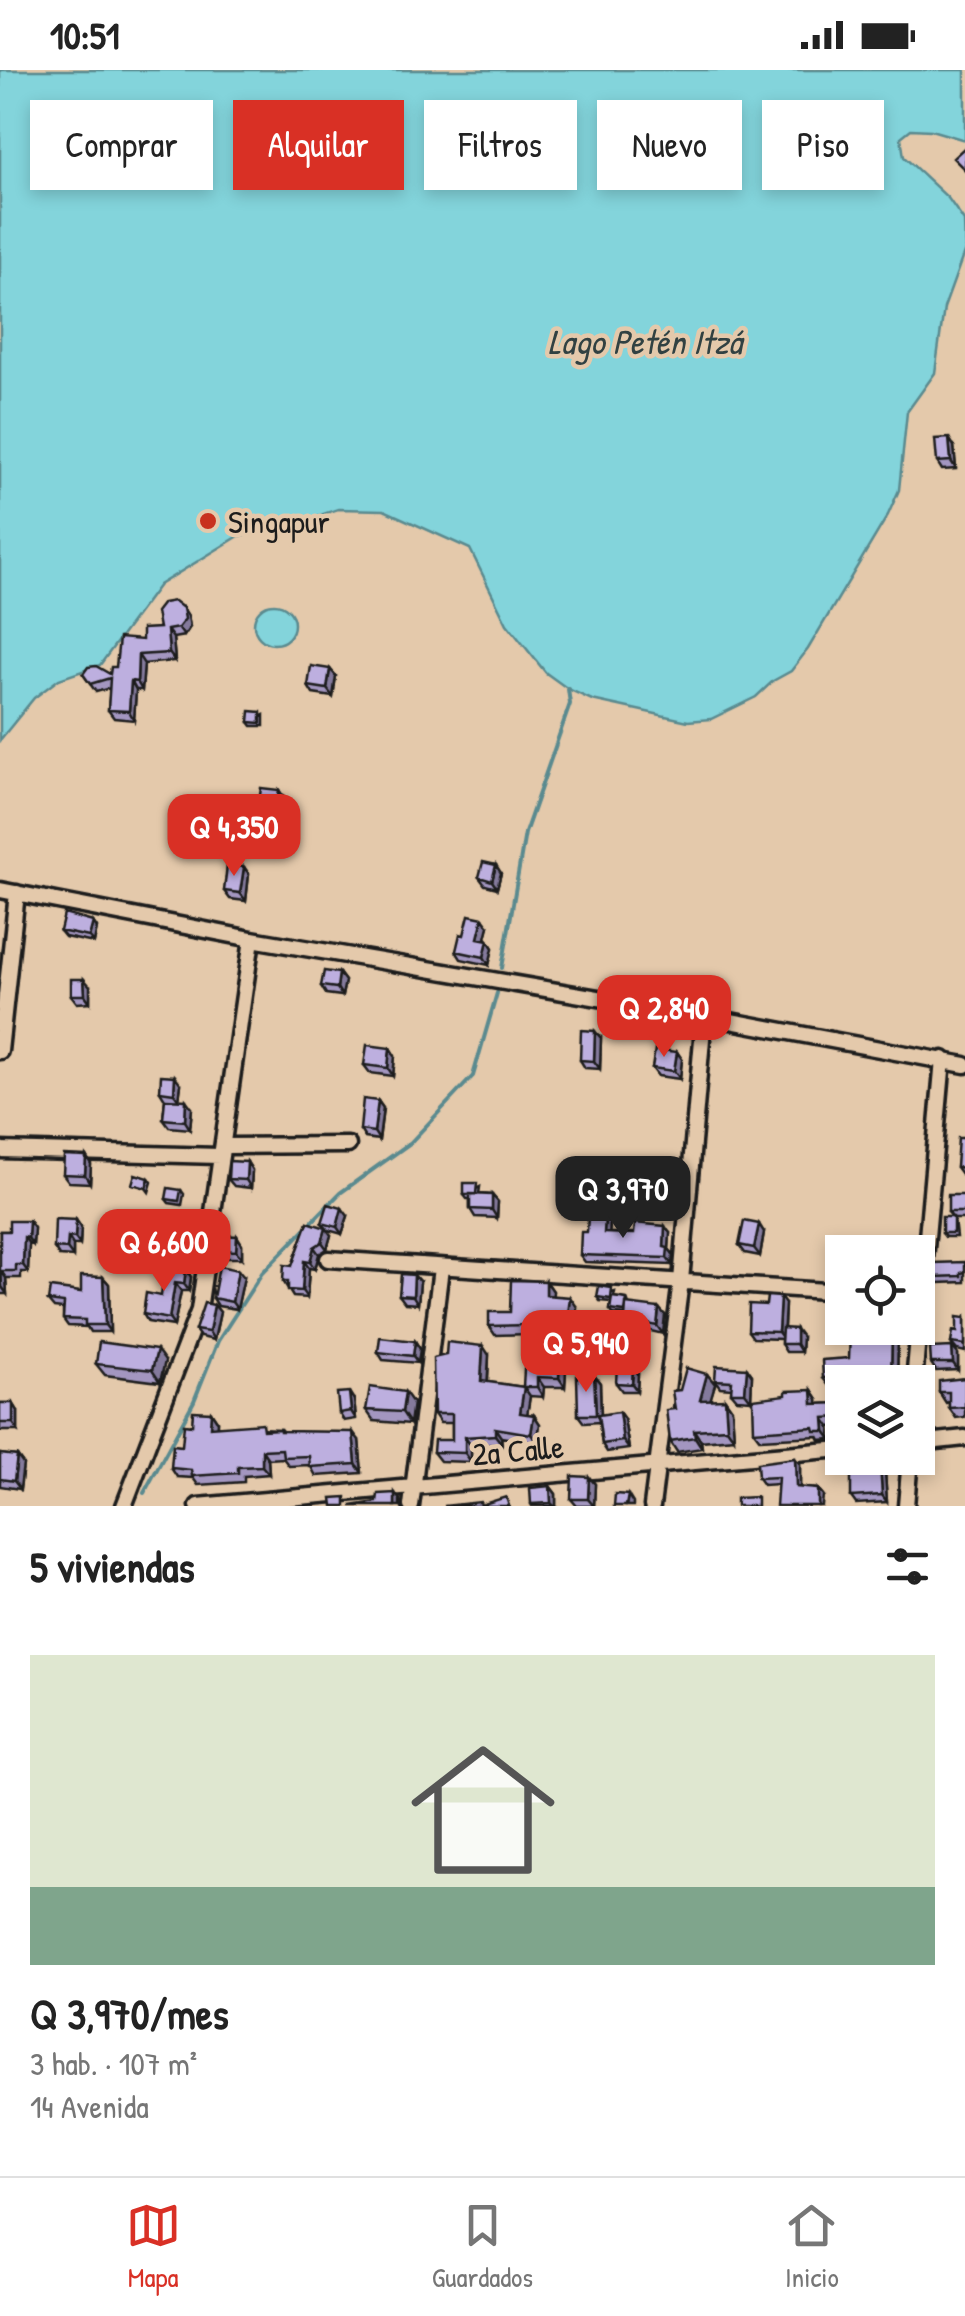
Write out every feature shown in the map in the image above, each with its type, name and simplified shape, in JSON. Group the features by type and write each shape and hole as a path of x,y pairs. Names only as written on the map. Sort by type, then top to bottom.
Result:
{"street":[{"path":"0,890 252,939 943,1058 965,1065"},
{"path":"0,1051 17,893"},
{"path":"124,1506 199,1310 252,939"},
{"path":"652,1506 681,1281 704,1016"},
{"path":"924,1235 943,1058"},
{"path":"0,1150 221,1151 348,1145"},
{"path":"328,1259 825,1291"},
{"path":"411,1506 441,1268"},
{"path":"935,1441 965,1438"},
{"name":"2a Calle","path":"198,1506 825,1450"},
{"path":"906,1506 909,1475"}],"water":[{"name":"Lago Petén Itzá","path":"0,70 965,70 965,140 931,130 911,129 901,137 904,157 948,198 964,221 965,250 944,308 935,373 907,412 899,490 808,649 791,671 756,697 711,719 688,721 592,700 546,673 507,624 470,549 384,510 338,509 271,532 239,536 159,585 100,665 59,679 34,698 0,740"},
{"path":"274,604 288,610 294,624 288,638 274,644 260,638 254,624 260,610"}],"building":[{"path":"965,147 965,170 953,158"},
{"path":"949,438 951,461 937,462 935,439"},
{"path":"174,601 183,608 185,619 178,628 167,630 169,653 138,655 137,682 131,681 129,711 108,710 110,678 90,684 83,674 88,667 96,666 110,674 111,667 116,667 119,638 142,640 142,629 159,628 156,612 163,603"},
{"path":"311,666 330,669 327,689 308,686"},
{"path":"250,711 261,712 261,723 249,722"},
{"path":"261,788 279,790 277,804 259,802"},
{"path":"483,862 496,865 492,881 479,877"},
{"path":"227,865 244,867 240,893 224,891"},
{"path":"64,914 93,922 89,937 60,931"},
{"path":"469,915 483,918 478,938 488,940 484,957 456,951"},
{"path":"324,971 339,973 337,988 321,986"},
{"path":"71,979 84,979 85,995 71,995"},
{"path":"581,1030 595,1031 594,1061 580,1060"},
{"path":"367,1045 390,1048 388,1068 364,1065"},
{"path":"655,1049 677,1052 674,1071 652,1068"},
{"path":"161,1075 175,1076 174,1093 160,1091"},
{"path":"165,1099 186,1100 185,1121 163,1119"},
{"path":"363,1099 378,1101 374,1132 360,1130"},
{"path":"958,1138 965,1138 965,1168 956,1167"},
{"path":"64,1155 86,1156 85,1175 63,1174"},
{"path":"229,1161 247,1162 246,1180 228,1179"},
{"path":"135,1174 149,1178 146,1188 132,1184"},
{"path":"464,1183 477,1183 476,1194 464,1195"},
{"path":"168,1188 181,1190 179,1201 166,1199"},
{"path":"470,1194 492,1195 492,1210 470,1209"},
{"path":"948,1195 965,1195 965,1212 948,1212"},
{"path":"328,1204 342,1208 337,1227 322,1223"},
{"path":"588,1216 605,1217 604,1233 634,1234 635,1223 665,1226 667,1258 580,1255 581,1232 587,1232"},
{"path":"942,1217 953,1217 953,1233 942,1233"},
{"path":"55,1219 76,1220 75,1238 68,1237 67,1249 54,1248"},
{"path":"9,1221 29,1221 28,1238 24,1237 23,1265 16,1265 16,1271 1,1271 0,1287 0,1231 9,1231"},
{"path":"744,1221 759,1224 754,1248 739,1245"},
{"path":"308,1222 326,1228 322,1242 314,1247 310,1262 304,1261 302,1291 288,1290 288,1281 283,1281 284,1265 292,1266"},
{"path":"221,1235 237,1236 236,1251 220,1250"},
{"path":"965,1262 965,1272 961,1276 935,1277 935,1263"},
{"path":"219,1266 238,1270 232,1302 213,1298"},
{"path":"165,1267 186,1269 184,1284 175,1283 169,1319 143,1314 146,1293 161,1296"},
{"path":"401,1274 414,1275 413,1296 399,1295"},
{"path":"81,1276 103,1277 105,1325 63,1319 64,1303 48,1301 50,1288 81,1292"},
{"path":"511,1280 546,1281 546,1295 570,1297 568,1315 545,1313 544,1342 560,1343 559,1378 537,1377 537,1387 523,1387 529,1325 489,1326 489,1312 510,1312"},
{"path":"599,1286 612,1288 611,1299 597,1297"},
{"path":"767,1296 780,1297 778,1332 748,1331 749,1304 766,1305"},
{"path":"612,1297 627,1299 625,1312 610,1310"},
{"path":"204,1303 214,1305 209,1332 195,1330"},
{"path":"626,1304 659,1308 657,1326 625,1319"},
{"path":"957,1317 965,1318 965,1345 951,1343 953,1331 957,1332"},
{"path":"782,1328 796,1329 796,1344 781,1344"},
{"path":"380,1337 415,1341 413,1356 378,1352"},
{"path":"99,1342 157,1350 152,1370 96,1364"},
{"path":"447,1342 483,1346 481,1381 524,1387 520,1413 534,1415 531,1434 495,1428 495,1435 465,1437 465,1453 433,1452 434,1440 452,1440 452,1414 434,1414 433,1358 446,1355"},
{"path":"850,1345 892,1345 891,1365 825,1365 823,1378 822,1360 849,1358"},
{"path":"952,1347 953,1363 931,1363 930,1348"},
{"path":"617,1365 633,1366 632,1384 616,1383"},
{"path":"716,1366 747,1368 745,1392 731,1392 732,1381 715,1380"},
{"path":"686,1368 707,1374 700,1400 725,1399 727,1428 694,1430 695,1437 670,1441 666,1410 675,1409 672,1391 680,1390"},
{"path":"594,1375 596,1415 578,1415 577,1376"},
{"path":"965,1378 965,1407 949,1408 949,1392 939,1392 939,1381"},
{"path":"370,1387 405,1392 402,1412 366,1410"},
{"path":"812,1390 813,1404 825,1404 825,1431 815,1431 814,1427 754,1431 753,1399 786,1395 786,1391"},
{"path":"349,1392 351,1411 339,1413 337,1393"},
{"path":"0,1403 13,1403 13,1423 0,1423"},
{"path":"193,1411 211,1412 210,1427 262,1423 263,1430 353,1432 356,1464 310,1467 309,1456 283,1457 282,1449 262,1450 262,1466 238,1467 238,1473 192,1476 191,1470 171,1468 173,1445 182,1446 184,1424 192,1425"},
{"path":"619,1412 623,1441 602,1444 598,1415"},
{"path":"0,1454 17,1456 14,1481 0,1479"},
{"path":"795,1458 796,1487 818,1489 818,1506 776,1506 778,1477 758,1478 757,1463"},
{"path":"851,1475 881,1475 882,1495 851,1497"},
{"path":"572,1476 589,1477 588,1499 571,1499"},
{"path":"550,1486 551,1503 531,1504 530,1488"},
{"path":"395,1493 395,1506 351,1506 377,1502 378,1494"},
{"path":"615,1494 628,1495 626,1506 614,1506"},
{"path":"346,1497 346,1506 333,1506 332,1498"},
{"path":"506,1497 509,1506 444,1506 480,1502 481,1505"},
{"path":"757,1497 757,1506 736,1506 736,1498"}],"waterway":[{"path":"502,968 525,833 570,704 568,689"},
{"path":"144,1493 194,1401 218,1341 262,1273 340,1193 410,1143 473,1076 497,993"}],"place":[{"name":"Singapur","path":"208,521"}]}
